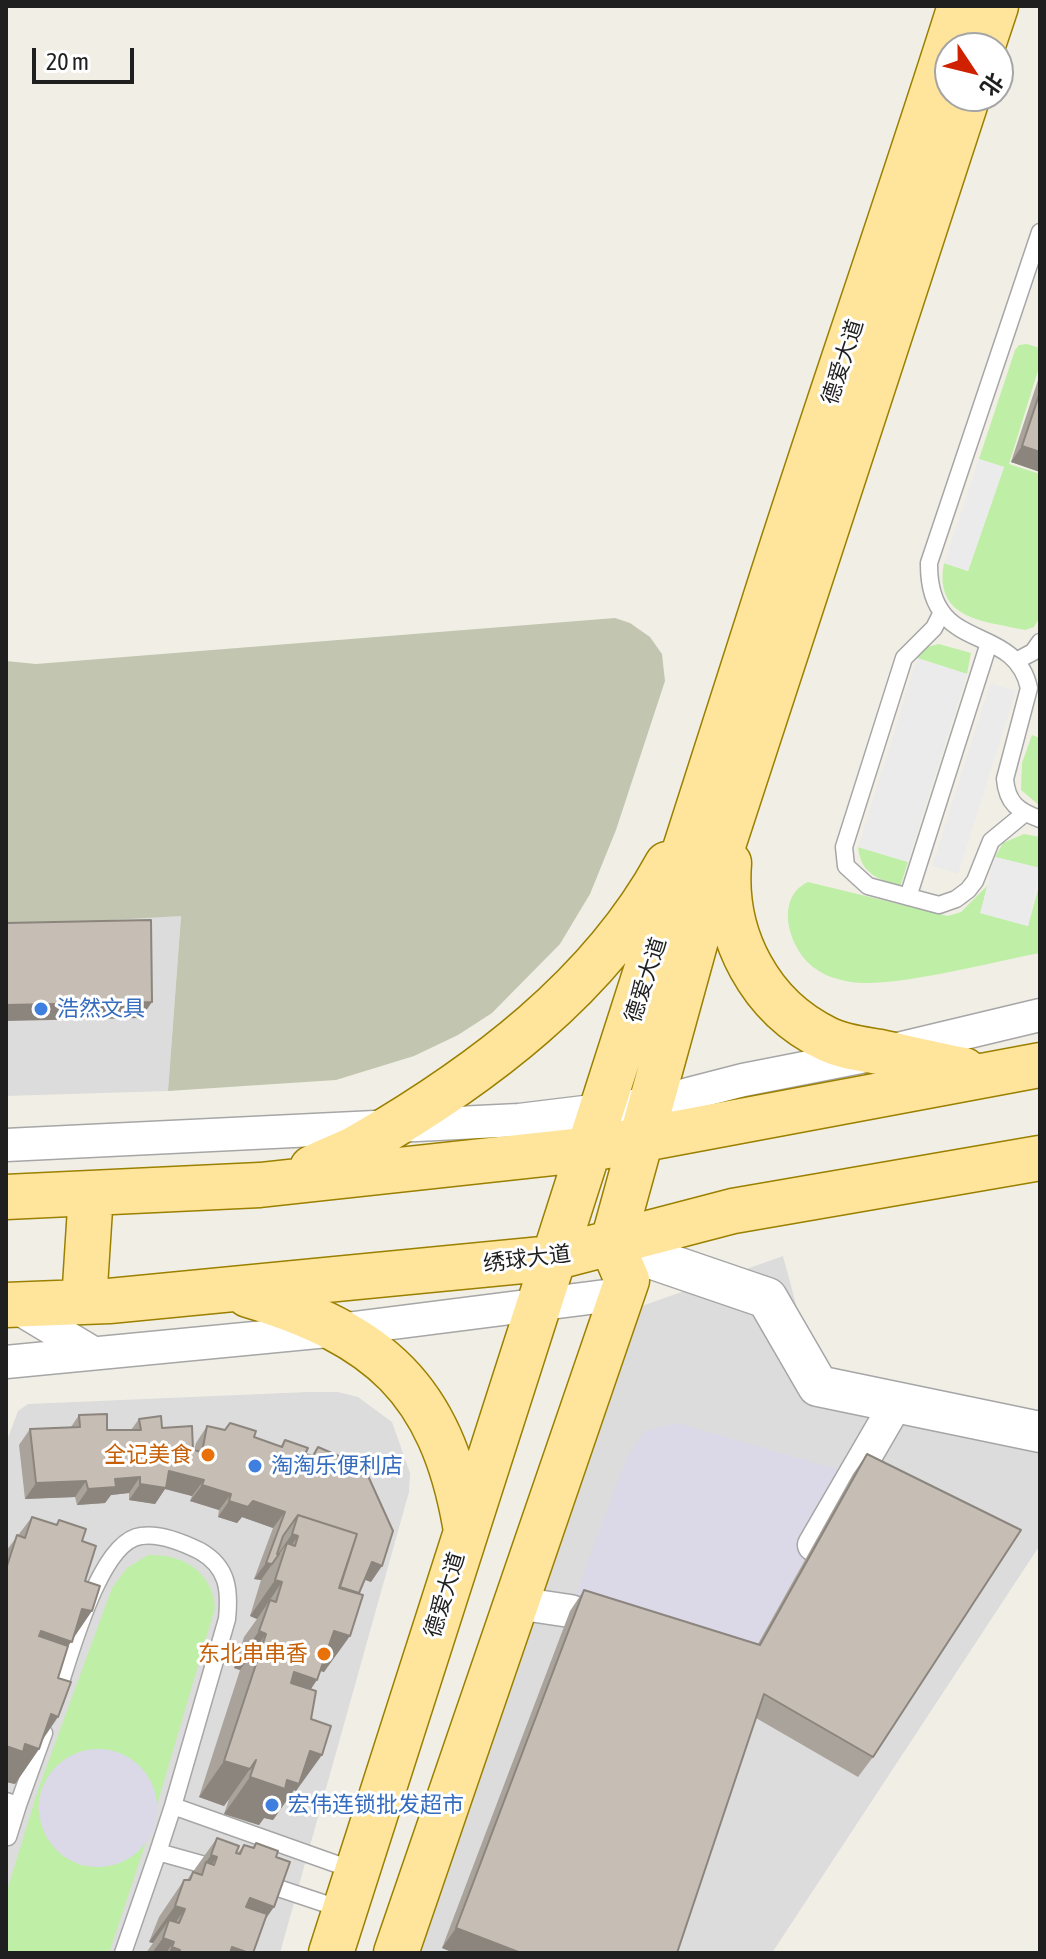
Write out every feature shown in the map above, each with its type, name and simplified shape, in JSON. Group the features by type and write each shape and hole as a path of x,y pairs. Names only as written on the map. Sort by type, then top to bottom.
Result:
{"main road":[{"name":"德爱大道","path":"612,1245 645,1122 721,798 761,610 960,6"},
{"path":"987,32 996,6"},
{"name":"德爱大道","path":"331,1953 537,1303 597,1130 721,798 962,112"},
{"path":"721,798 731,914 755,976 772,997 827,1040 990,1075"},
{"path":"285,1182 393,1126 521,1037 575,985 721,798"},
{"path":"6,1197 285,1182 645,1122 990,1075 1040,1065"},
{"name":"绣球大道","path":"10,1305 84,1302 553,1258 733,1211 1040,1158"},
{"path":"84,1302 91,1193"},
{"path":"396,1953 627,1280 612,1245"},
{"path":"231,1289 296,1310 338,1330 359,1342 406,1382 432,1418 454,1472 465,1529"}],"street":[{"path":"645,1122 743,1080 881,1053 1040,1015"},
{"path":"6,1145 519,1120 597,1130"},
{"path":"612,1245 767,1298 818,1386 1040,1432"},
{"path":"6,1362 338,1330 621,1294"},
{"path":"10,1305 93,1353"},
{"path":"799,1570 897,1402"},
{"path":"516,1603 570,1611 643,1634"}],"lane":[{"path":"941,614 934,628 904,658 844,847 846,866 868,886 939,905 956,899 975,881 991,841 1033,816 1014,805 1006,793 1005,779 1029,688 1018,660 969,635 941,614 929,586 929,563 1040,232"},
{"path":"1018,660 1033,652 1040,642"},
{"path":"908,897 989,643"},
{"path":"7,1839 12,1803 97,1581 124,1544 140,1535 186,1544 205,1554 223,1570 230,1591 226,1628 173,1806 123,1953"},
{"path":"173,1806 351,1890"},
{"path":"158,1852 351,1890"}],"shaded area":[{"path":"979,459 1004,467 968,571 944,563"},
{"path":"615,618 630,623 650,637 662,654 665,681 616,830 590,894 560,944 492,1013 458,1035 414,1056 336,1080 168,1091 181,916 6,926 6,661 36,664"},
{"path":"917,658 967,674 908,862 858,847"},
{"path":"990,683 1016,691 958,874 932,866"},
{"path":"995,857 1040,868 1028,926 980,913"},
{"path":"181,915 168,1091 6,1096 6,926"},
{"path":"783,1256 818,1386 1040,1432 1040,1545 772,1953 396,1953 639,1307"},
{"path":"338,1392 358,1397 392,1422 410,1473 409,1492 280,1953 6,1953 6,1443 18,1411 28,1404"},
{"path":"678,1423 853,1474 746,1665 570,1611 627,1457 645,1431"},
{"path":"98,1749 121,1754 140,1766 152,1785 157,1808 152,1831 140,1850 121,1862 98,1867 75,1862 56,1850 44,1831 39,1808 44,1785 56,1766 75,1754"}],"green space":[{"path":"1019,345 1040,348 1040,364 1009,464 1040,474 1040,617 1034,627 1025,630 965,614 954,607 946,596 943,582 944,563 968,571 1004,467 979,459 1015,350"},
{"path":"939,644 971,653 967,674 917,658 927,647"},
{"path":"1032,735 1040,738 1040,806 1021,790 1022,763"},
{"path":"1024,834 1040,837 1040,868 995,857 1003,843"},
{"path":"858,847 908,862 900,887 872,874 863,863"},
{"path":"808,882 948,916 961,912 987,886 981,913 1028,926 1040,882 1040,953 891,982 837,979 806,961 792,938 788,912 791,900 797,890"},
{"path":"148,1555 173,1558 194,1567 208,1584 215,1608 157,1805 152,1785 51,1772 41,1790 38,1809 63,1856 80,1865 98,1867 133,1855 146,1842 109,1953 6,1953 6,1894 38,1790 112,1588 127,1568"}],"building":[{"path":"1040,392 1040,452 1022,446"},
{"path":"151,920 152,1002 6,1005 6,923"},
{"path":"107,1414 107,1430 141,1430 139,1419 161,1416 162,1428 192,1426 193,1450 202,1452 207,1426 225,1430 230,1423 256,1431 254,1437 282,1447 285,1440 308,1448 305,1454 313,1456 318,1447 364,1467 393,1531 382,1566 372,1562 359,1593 340,1587 357,1534 298,1515 283,1536 279,1554 272,1564 266,1563 285,1512 253,1501 248,1507 229,1501 231,1494 202,1485 204,1480 169,1471 166,1488 140,1484 140,1477 115,1479 116,1487 88,1489 86,1481 36,1483 30,1429 80,1427 79,1415"},
{"path":"867,1454 1021,1530 873,1757 764,1694 677,1953 521,1953 456,1928 584,1590 760,1645"},
{"path":"298,1515 357,1534 339,1588 363,1595 350,1636 334,1631 317,1680 294,1672 291,1683 316,1691 311,1719 331,1726 322,1755 310,1751 299,1784 287,1780 285,1789 250,1777 256,1760 250,1769 224,1761 266,1634 259,1631 270,1600 276,1602 282,1582 275,1580 287,1543 295,1546 298,1536 292,1534"},
{"path":"32,1517 57,1525 59,1520 86,1529 82,1541 96,1546 85,1581 100,1586 92,1611 82,1609 72,1642 41,1631 39,1636 68,1646 58,1678 71,1682 58,1717 51,1714 39,1749 25,1744 23,1752 6,1746 6,1569 17,1535 25,1538"},
{"path":"217,1838 239,1846 236,1853 240,1854 244,1845 254,1848 256,1843 278,1851 276,1857 290,1862 274,1907 250,1898 246,1907 267,1914 253,1953 232,1947 230,1953 179,1953 180,1950 172,1947 174,1942 163,1938 169,1920 179,1923 185,1909 175,1906 184,1880 190,1880 193,1872 202,1875 206,1862 214,1865 217,1857 211,1855"}],"place":[{"name":"浩然文具","path":"41,1009"},
{"name":"全记美食","path":"208,1455"},
{"name":"淘淘乐便利店","path":"255,1466"},
{"name":"东北串串香","path":"324,1654"},
{"name":"宏伟连锁批发超市","path":"272,1805"}]}
